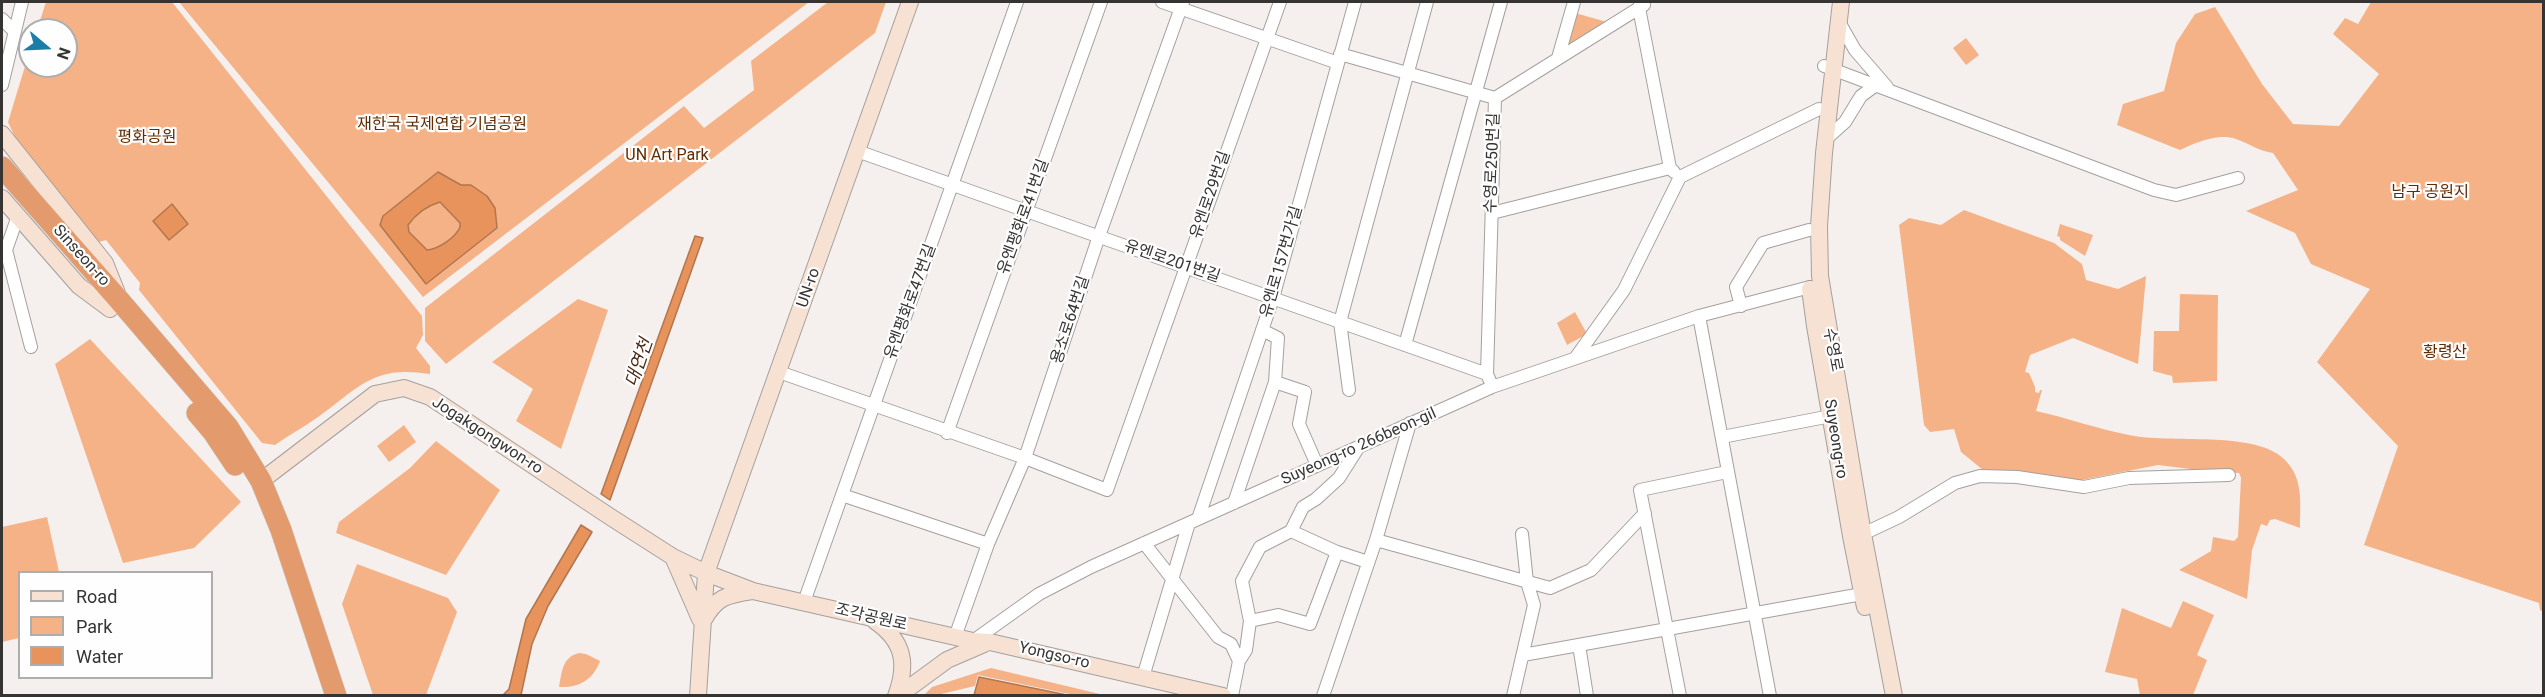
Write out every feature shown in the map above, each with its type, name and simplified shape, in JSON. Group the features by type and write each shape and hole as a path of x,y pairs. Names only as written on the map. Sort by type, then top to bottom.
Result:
{"highway":[{"name":"Sinseon-ro","path":"2,167 115,304"},
{"path":"2,184 228,427 261,481 281,530 336,696"},
{"path":"115,304 213,432 250,489 281,565 325,696"}],"main road":[{"name":"UN-ro","path":"702,623 706,573 910,2"},
{"name":"Suyeong-ro","path":"1830,2 1829,68 1819,109 1809,230 1810,288 1831,416 1883,696"},
{"name":"수영로","path":"1841,2 1829,68 1819,226 1821,284 1863,534 1894,696"},
{"name":"Sinseon-ro","path":"2,134 105,263 115,304"},
{"path":"2,198 78,286 115,304"},
{"name":"Jogakgongwon-ro","path":"261,481 375,394 404,388 430,397 673,556"},
{"path":"673,556 702,623"},
{"name":"조각공원로","path":"673,556 706,573 753,591 973,641 990,642"},
{"path":"698,696 702,623 712,605 722,598 753,591"},
{"path":"870,618 889,631 898,644 902,658 903,677 897,696"},
{"path":"897,696 947,660 990,642"},
{"name":"Yongso-ro","path":"990,642 1223,696"}],"street":[{"path":"2,85 22,2"},
{"name":"유엔평화로47번길","path":"804,602 1017,2"},
{"name":"유엔평화로41번길","path":"947,433 1101,2"},
{"path":"1162,2 1182,5 1267,38 1339,58 1408,73 1495,98"},
{"name":"유엔로29번길","path":"1025,459 1107,490 1280,2"},
{"name":"유엔로157번가길","path":"1143,677 1172,579 1273,298 1355,2"},
{"path":"1349,390 1340,322 1427,2"},
{"path":"1405,345 1501,2"},
{"path":"1558,58 1574,2"},
{"path":"1643,4 1670,168 1680,177"},
{"name":"수영로250번길","path":"1487,374 1495,98 1643,4"},
{"name":"용소로64번길","path":"955,637 988,544 1025,459 1099,236 1182,5"},
{"path":"2,19 14,31"},
{"path":"1839,22 1855,50 1890,90"},
{"path":"1829,68 2154,190 2176,195 2238,178"},
{"path":"1826,139 1845,122 1861,96 1876,85"},
{"path":"1576,357 1624,290 1680,177 1819,109"},
{"name":"유엔로201번길","path":"857,151 1487,374"},
{"path":"1492,213 1670,168"},
{"path":"18,216 6,250 31,347"},
{"path":"1741,306 1736,287 1763,243 1809,230"},
{"path":"1576,357 1699,316 1810,288"},
{"path":"1699,316 1770,696"},
{"path":"1234,503 1275,382 1278,338 1262,330"},
{"name":"Suyeong-ro 266beon-gil","path":"973,641 1039,594 1091,567 1492,387 1576,357"},
{"path":"779,372 1025,459"},
{"path":"1487,374 1492,387"},
{"path":"1275,382 1305,392 1299,424 1317,465"},
{"path":"1722,436 1831,416"},
{"path":"1323,696 1376,540 1410,423"},
{"path":"1232,696 1239,661 1246,650 1250,621 1242,581 1260,547 1291,531 1303,507 1316,499 1339,478 1359,447"},
{"path":"1680,696 1640,490 1727,472"},
{"path":"1863,534 1899,517 1955,483 1980,476 2018,477 2084,487 2129,478 2229,475"},
{"path":"842,495 988,544"},
{"path":"1376,540 1550,588 1591,570 1645,513"},
{"path":"1291,531 1337,552 1368,562"},
{"path":"1513,696 1534,605 1527,582 1522,534"},
{"path":"1144,543 1218,637 1231,644 1239,661"},
{"path":"1250,621 1278,615 1310,624 1337,552"},
{"path":"1522,655 1863,594"},
{"path":"1579,645 1587,696"}],"green space":[{"name":"평화공원","path":"46,2 172,2 422,316 423,335 416,348 430,366 430,374 411,372 381,375 357,387 318,417 275,445 262,443 139,290 140,283 106,240 99,242 20,148 8,122 21,78 78,78 78,18 41,18"},
{"name":"재한국 국제연합 기념공원","path":"179,2 809,2 423,297"},
{"name":"UN Art Park","path":"828,2 886,2 875,33 446,364 425,341 425,308 684,106 704,128 754,90 751,61"},
{"name":"남구 공원지","path":"2371,2 2543,2 2543,612 2540,610 2539,603 2364,545 2398,446 2317,362 2370,289 2311,264 2295,233 2246,211 2298,190 2273,153 2229,137 2200,141 2180,150 2117,125 2123,104 2164,91 2176,43 2195,14 2215,7 2262,84 2293,124 2339,126 2379,74 2333,34 2345,18 2358,24"},
{"path":"1575,13 1607,22 1564,49"},
{"path":"1966,38 1979,55 1966,65 1953,48"},
{"path":"1964,210 2054,243 2082,264 2086,280 2118,289 2146,276 2138,364 2073,338 2030,355 2025,372 2029,373 2035,392 2039,393 2042,390 2036,411 2129,435 2253,444 2270,450 2290,466 2300,491 2300,528 2275,519 2270,520 2267,526 2261,524 2252,550 2247,599 2179,570 2211,551 2213,537 2234,541 2238,537 2241,478 2239,473 2158,465 2082,480 2045,478 2002,470 1983,470 1961,452 1954,429 1930,432 1924,425 1899,225 1909,218 1941,225"},
{"path":"2060,224 2093,235 2085,256 2060,240 2057,236"},
{"path":"2180,294 2218,295 2217,381 2173,383 2172,376 2153,371 2154,331 2179,331"},
{"path":"578,299 608,310 561,449 516,421 533,389 492,362"},
{"path":"1575,312 1587,334 1567,345 1557,323"},
{"path":"90,339 241,502 194,548 123,563 55,364"},
{"path":"404,425 416,442 389,462 377,446"},
{"path":"436,441 500,490 446,575 336,533 339,522 410,468"},
{"path":"47,517 59,571 18,571 18,638 2,642 2,527"},
{"path":"357,564 448,598 457,612 426,695 373,695 342,604"},
{"path":"2183,601 2214,615 2197,655 2207,660 2193,695 2140,695 2137,679 2105,672 2122,608 2171,628"},
{"path":"579,653 600,661 597,668 584,682 559,687 566,662"},
{"path":"991,668 1104,695 1074,695 978,675 975,686 937,695 924,695 932,687"}],"water":[{"path":"438,172 461,185 471,185 487,196 495,208 497,228 426,284 380,225 383,216","holes":["440,202 460,223 458,231 451,238 442,245 427,250 409,232 408,225 422,211"]},
{"path":"172,204 188,224 169,240 153,221"},
{"path":"695,236 703,238 610,500 601,494"},
{"path":"581,525 592,532 548,606 532,644 521,695 503,695 509,689 526,619"},
{"path":"979,677 1067,695 974,695"}],"park label":[{"name":"황령산","path":"2445,353"}],"water label":[{"name":"대연천","path":"640,363"}]}
